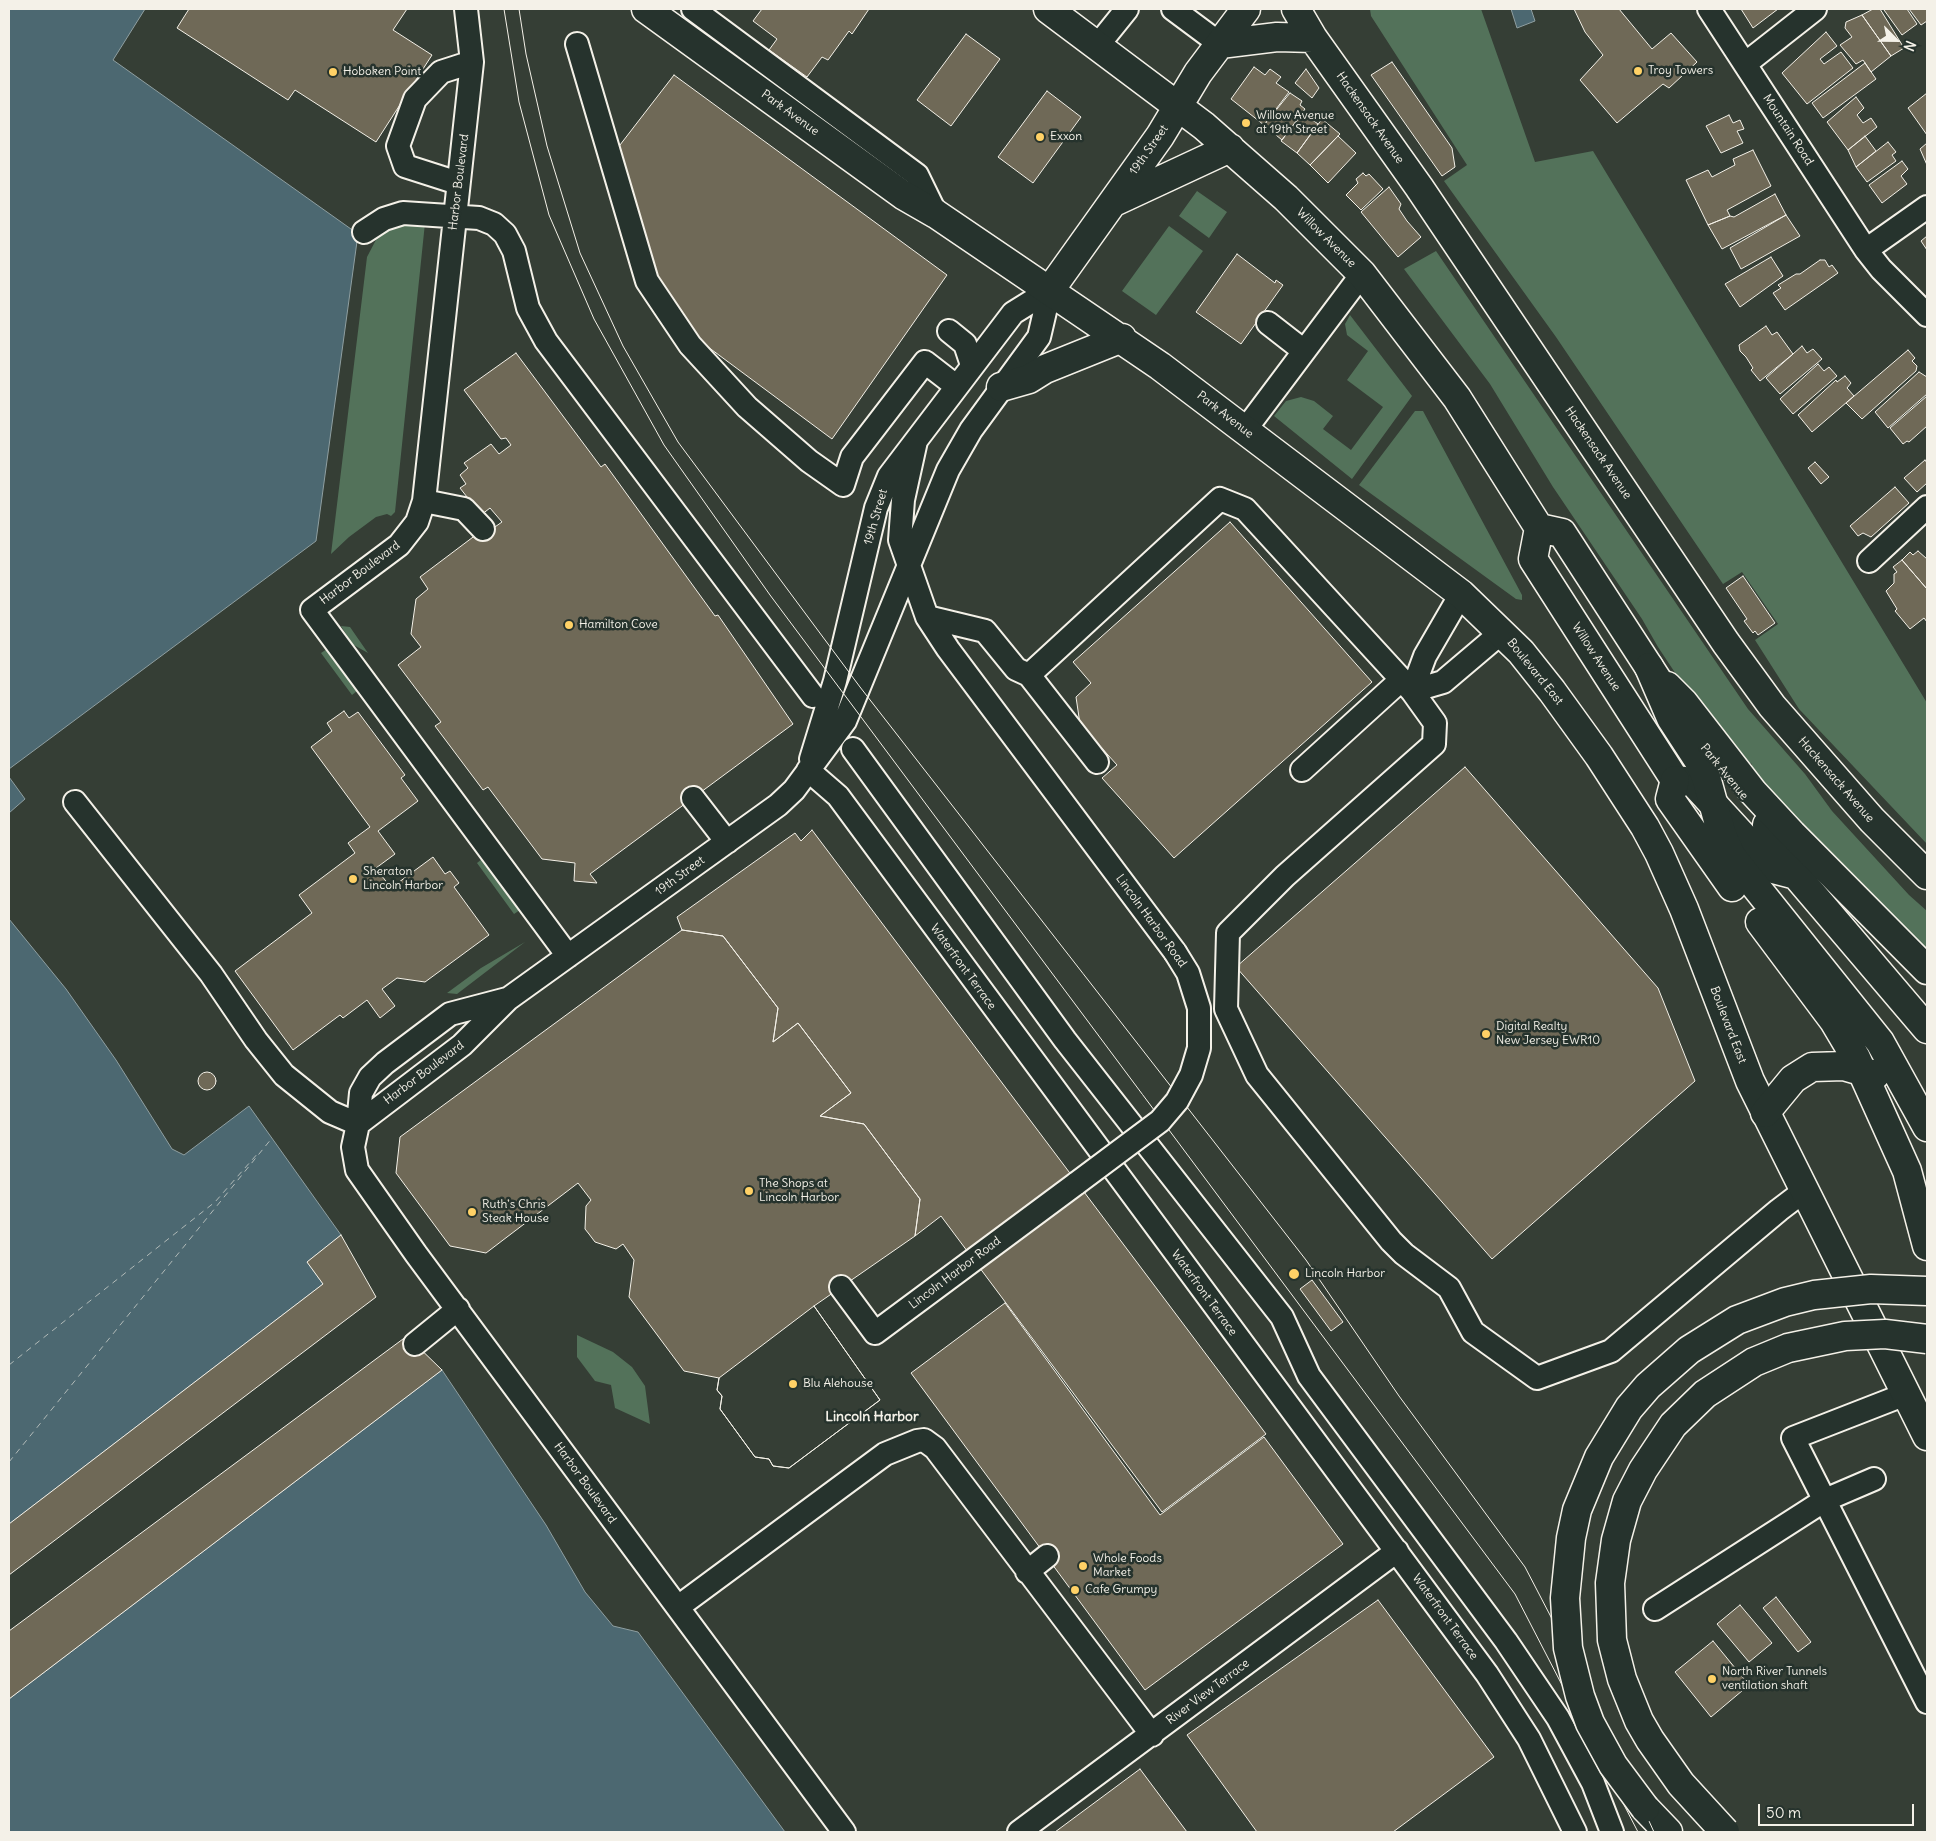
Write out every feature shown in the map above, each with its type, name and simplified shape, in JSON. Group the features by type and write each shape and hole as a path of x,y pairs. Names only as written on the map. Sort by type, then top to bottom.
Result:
{"main road":[{"name":"Park Avenue","path":"646,9 903,195 936,214 1122,338 1461,594 1502,632"},
{"name":"Willow Avenue","path":"1048,9 1179,105 1230,148 1298,209 1362,274 1457,398 1538,528 1533,559 1675,780"},
{"name":"19th Street","path":"1050,290 1160,136 1220,44 1246,9"},
{"name":"Hackensack Avenue","path":"1296,9 1313,38 1419,187 1726,643 1772,706 1872,820 1927,875"},
{"path":"1220,44 1277,37 1313,38"},
{"path":"1111,204 1230,148"},
{"path":"1001,387 1029,379 1046,369 1122,338"},
{"path":"1538,528 1562,533 1649,667 1671,718 1699,760 1722,835 1732,857 1863,1018 1906,1085 1927,1127"},
{"name":"Boulevard East","path":"1502,632 1537,672 1574,720 1645,827 1684,909 1750,1081 1927,1436"},
{"name":"Park Avenue","path":"1649,667 1702,747 1792,853 1796,875 1927,1029"},
{"path":"1649,667 1684,703 1717,748 1779,820 1927,970"},
{"path":"1796,875 1773,869 1693,782 1675,780 1670,799 1719,869 1834,1021 1862,1071 1907,1171 1927,1246"},
{"path":"1765,1113 1793,1079 1812,1067 1844,1066 1906,1085"},
{"path":"1668,1832 1628,1786 1600,1743 1580,1696 1568,1648 1565,1598 1571,1538 1577,1510 1599,1457 1629,1408 1648,1386 1689,1350 1738,1320 1785,1302 1814,1295 1871,1289 1927,1291"},
{"path":"1725,1832 1682,1784 1650,1740 1639,1721 1622,1679 1612,1640 1610,1583 1616,1540 1627,1501 1643,1470 1673,1425 1705,1394 1754,1362 1788,1348 1845,1336 1885,1334 1927,1340"}],"street":[{"name":"Harbor Boulevard","path":"358,1124 462,1045 508,999 568,956 312,610 405,538 417,522 424,501 472,62 466,9"},
{"path":"693,9 821,101 917,175 936,214"},
{"path":"1098,45 1127,9"},
{"path":"1173,9 1220,44"},
{"name":"Mountain Road","path":"1709,9 1866,250 1881,269 1927,315"},
{"path":"1745,64 1815,9"},
{"path":"577,44 646,282 690,345 747,407 809,461 843,485 852,457 925,362 956,386"},
{"path":"458,183 405,166 398,146 415,99 441,72 472,62"},
{"path":"1866,250 1927,207"},
{"path":"364,232 384,219 403,213 479,218 494,224 505,234 514,251 528,308 546,341 813,696"},
{"path":"1245,430 1362,274"},
{"name":"19th Street","path":"808,770 837,674 880,496 889,476 1013,313 1050,290"},
{"name":"19th Street","path":"568,956 786,798 808,770 849,713 948,470 971,430 1039,337 1050,290"},
{"path":"1268,323 1304,350"},
{"path":"949,331 965,344 972,365"},
{"name":"Lincoln Harbor Road","path":"841,1287 875,1333 1160,1121 1177,1101 1191,1075 1200,1048 1199,1008 1188,973 1175,952 948,649 928,617 908,568 900,540 903,500 916,441"},
{"path":"1028,674 1220,499 1245,509 1407,686 1435,723 1434,744 1314,849 1228,933 1226,1009 1257,1075 1391,1241 1404,1254 1449,1288 1473,1332 1537,1378 1611,1351 1779,1210 1804,1192"},
{"path":"424,501 464,509 483,529"},
{"path":"1868,561 1927,507"},
{"path":"1302,770 1407,686 1461,594"},
{"path":"928,617 985,631 1016,669 1028,674 1096,762"},
{"path":"1407,686 1444,682 1502,632"},
{"path":"853,749 1065,1040 1282,1317 1309,1376 1506,1641 1558,1718 1593,1784 1612,1832"},
{"name":"Waterfront Terrace","path":"808,770 838,796 1242,1346 1397,1551 1508,1705 1529,1739 1575,1832"},
{"path":"693,798 727,842"},
{"path":"75,802 212,974 256,1040 284,1075 330,1112 358,1124"},
{"name":"Harbor Boulevard","path":"508,999 450,1014 370,1077 361,1093 353,1154 362,1180 844,1832"},
{"path":"415,1344 458,1309"},
{"path":"1906,1394 1793,1438 1927,1702"},
{"path":"678,1607 885,1454 916,1441 924,1440 935,1448 1152,1735"},
{"path":"1655,1609 1825,1500 1874,1479"},
{"name":"River View Terrace","path":"1019,1832 1152,1735 1397,1551"},
{"path":"1027,1572 1047,1556"}],"green space":[{"path":"1370,9 1481,9 1535,162 1593,151 1927,703 1927,844 1799,709 1755,640 1778,624 1742,572 1723,584 1556,337 1444,181 1467,165 1371,16"},
{"path":"1197,191 1227,212 1209,238 1179,216"},
{"path":"400,223 425,223 395,512 391,516 387,514 376,517 349,537 331,554 367,257 378,236"},
{"path":"1169,226 1203,251 1156,315 1122,291"},
{"path":"1436,251 1748,709 1805,774 1832,811 1909,895 1927,911 1927,952 1892,914 1750,775 1752,764 1737,755 1713,730 1658,647 1642,619 1553,487 1490,384 1404,269"},
{"path":"1350,315 1412,396 1352,479 1274,416 1286,401 1301,397 1314,401 1333,416 1323,429 1351,450 1383,407 1347,380 1368,351 1347,335 1345,324"},
{"path":"1415,411 1423,411 1522,595 1522,600 1516,599 1359,485"},
{"path":"341,626 350,627 368,653 352,644"},
{"path":"327,649 357,691 352,695 321,653"},
{"path":"482,859 520,910 514,914 477,863"},
{"path":"525,942 457,994 447,993 481,968"},
{"path":"577,1335 613,1352 632,1367 645,1386 650,1424 615,1408 611,1385 595,1381 577,1357"}],"water":[{"path":"9,9 145,9 113,60 358,234 316,541 9,769"},
{"path":"1511,9 1531,9 1535,21 1517,28"},
{"path":"9,777 25,799 9,813"},
{"path":"9,919 66,989 116,1060 172,1149 184,1155 249,1106 341,1235 307,1262 323,1284 9,1524"},
{"path":"442,1370 546,1525 585,1592 613,1626 638,1632 785,1832 9,1832 9,1699"}],"building":[{"name":"Hoboken Point","path":"189,9 407,9 393,30 432,55 376,142 295,90 288,100 177,28"},
{"path":"762,9 869,9 852,34 849,31 828,60 822,57 807,77 769,50 777,39 753,21"},
{"name":"Troy Towers","path":"1574,9 1619,9 1652,49 1671,33 1697,62 1669,88 1663,84 1617,123 1580,80 1603,55 1585,32"},
{"path":"1741,9 1778,9 1753,28"},
{"path":"1873,9 1880,9 1904,48 1891,56 1862,15"},
{"path":"1885,9 1907,9 1917,24 1902,35"},
{"path":"1909,9 1927,9 1927,21 1921,25"},
{"path":"1862,15 1891,56 1871,72 1863,60 1856,64 1840,45 1852,37 1845,28 1846,22"},
{"path":"1826,32 1837,46 1820,59 1824,64 1841,52 1853,68 1807,104 1782,73"},
{"path":"966,34 1000,59 951,126 917,100"},
{"path":"1392,62 1452,148 1455,167 1442,176 1371,75"},
{"path":"1865,63 1876,79 1823,118 1812,103"},
{"path":"1254,67 1265,75 1270,69 1281,77 1276,83 1289,92 1264,125 1231,99"},
{"path":"1306,69 1319,88 1312,98 1295,83"},
{"path":"674,75 947,275 832,439 700,341 644,264 613,154"},
{"name":"Exxon","path":"1047,91 1081,117 1033,183 998,157"},
{"path":"1290,93 1302,101 1300,105 1305,109 1282,140 1264,125"},
{"path":"1927,93 1927,135 1908,108"},
{"path":"1856,97 1864,108 1857,115 1863,123 1871,118 1877,127 1848,150 1827,122"},
{"path":"1303,113 1318,124 1297,153 1281,141"},
{"path":"1729,115 1733,123 1740,120 1744,129 1737,131 1743,143 1721,153 1706,126"},
{"path":"1322,119 1340,134 1310,165 1297,153"},
{"path":"1338,136 1356,153 1328,183 1310,165"},
{"path":"1865,136 1876,151 1856,167 1848,150"},
{"path":"1888,142 1896,152 1892,155 1896,161 1867,182 1856,167"},
{"path":"1927,143 1927,165 1920,149"},
{"path":"1753,150 1771,186 1727,210 1730,216 1708,225 1686,180 1708,170 1712,177 1735,165 1733,159"},
{"path":"1902,161 1908,169 1901,176 1907,184 1882,203 1869,185"},
{"path":"1363,173 1366,176 1369,174 1383,189 1361,210 1346,195 1358,183 1356,179"},
{"path":"1389,187 1401,204 1399,209 1421,237 1398,257 1361,212"},
{"path":"1775,194 1786,215 1722,249 1708,225 1730,216 1734,217"},
{"path":"1786,215 1800,236 1741,269 1730,248"},
{"path":"1927,236 1927,250 1921,241"},
{"path":"1237,254 1275,283 1276,280 1283,285 1241,344 1196,312"},
{"path":"1771,257 1783,276 1740,307 1725,284"},
{"path":"1820,260 1825,260 1829,267 1832,265 1838,273 1785,310 1773,293 1781,288 1778,285 1796,274 1800,274"},
{"path":"1766,326 1772,335 1777,332 1793,354 1760,381 1751,370 1753,368 1740,351 1739,345"},
{"path":"1802,346 1807,353 1813,349 1822,359 1780,394 1766,378"},
{"path":"1908,350 1915,358 1912,361 1917,366 1916,371 1862,419 1846,403"},
{"name":"Hamilton Cove","path":"516,353 601,467 605,464 715,616 718,615 793,724 590,874 597,883 574,881 575,863 542,859 488,787 483,790 435,726 441,722 398,665 421,647 411,634 416,599 428,589 420,577 489,525 492,529 502,522 490,508 481,515 460,488 466,484 460,475 468,468 464,463 491,444 499,454 511,445 506,438 501,439 464,390"},
{"path":"1818,364 1824,371 1829,367 1837,376 1793,414 1780,399"},
{"path":"1919,372 1927,377 1927,394 1888,428 1875,412"},
{"path":"1845,376 1851,383 1847,388 1854,396 1812,432 1798,415 1836,380 1837,382"},
{"path":"1927,396 1927,426 1909,442 1907,441 1903,444 1890,428"},
{"path":"1925,460 1927,463 1927,483 1917,492 1904,478"},
{"path":"1815,462 1829,477 1821,484 1808,468"},
{"path":"1895,487 1909,503 1871,537 1863,533 1858,536 1850,526"},
{"path":"1230,522 1372,682 1174,858 1102,778 1117,765 1080,724 1076,697 1091,683 1073,662"},
{"path":"1918,551 1927,559 1927,589 1902,560 1910,552 1913,555"},
{"path":"1902,560 1927,589 1927,622 1924,618 1910,629 1895,611 1897,609 1886,591 1894,583 1894,574 1897,572 1893,567"},
{"path":"1743,576 1775,623 1758,635 1755,631 1753,633 1744,621 1747,619 1726,588"},
{"name":"Sheraton Lincoln Harbor","path":"344,711 349,718 358,712 405,775 401,778 418,801 378,831 395,854 376,868 391,888 433,857 445,874 450,871 459,883 454,887 489,935 425,982 397,978 382,989 395,1006 380,1018 367,1000 343,1018 340,1015 293,1050 235,971 312,913 299,895 355,853 348,843 370,827 311,747 332,731 327,723"},
{"name":"Digital Realty New Jersey EWR10","path":"1465,767 1658,988 1695,1081 1492,1259 1236,967"},
{"path":"812,830 1266,1434 1162,1512 941,1216 915,1236 920,1199 864,1124 820,1116 851,1093 798,1023 773,1042 778,1008 723,936 682,930 677,917 795,833 801,841"},
{"name":"The Shops at Lincoln Harbor","path":"682,930 723,936 778,1008 773,1042 798,1023 851,1093 820,1116 864,1124 920,1199 915,1236 814,1306 880,1400 789,1468 773,1466 769,1459 755,1457 720,1409 722,1396 717,1390 719,1378 684,1371 629,1297 634,1260 623,1244 616,1249 595,1242 585,1229 586,1206 591,1200 578,1183 486,1253 450,1246 396,1173 400,1137"},
{"path":"203,1072 211,1072 216,1077 214,1088 203,1090 198,1085 198,1077"},
{"path":"341,1235 376,1297 9,1575 9,1524 323,1284 307,1262"},
{"path":"1312,1280 1343,1322 1331,1331 1300,1289"},
{"path":"1005,1303 1160,1515 1264,1437 1343,1544 1145,1690 911,1373"},
{"name":"Blu Alehouse","path":"814,1306 880,1400 789,1468 773,1466 769,1459 755,1457 720,1409 722,1396 717,1390 719,1378"},
{"path":"407,1336 442,1370 9,1699 9,1631"},
{"path":"1776,1597 1811,1642 1798,1652 1763,1608"},
{"path":"1378,1600 1494,1757 1393,1832 1257,1832 1187,1735"},
{"path":"1740,1605 1772,1643 1749,1662 1717,1624"},
{"name":"North River Tunnels ventilation shaft","path":"1713,1641 1749,1685 1711,1717 1675,1672"},
{"path":"1140,1769 1187,1832 1055,1832"}],"ferry route":[{"path":"9,1462 272,1138"},
{"path":"9,1365 215,1202 259,1152"}],"tram line":[{"path":"504,9 519,102 549,215 594,319 664,445 770,595 1515,1594 1638,1832"},
{"path":"519,9 526,54 547,146 580,253 623,346 678,442 860,687 1306,1260 1399,1396 1525,1567 1590,1692 1654,1832"}],"place":[{"name":"Troy Towers","path":"1638,71"},
{"name":"Hoboken Point","path":"333,72"},
{"name":"Willow Avenue at 19th Street","path":"1246,123"},
{"name":"Exxon","path":"1040,137"},
{"name":"Hamilton Cove","path":"569,625"},
{"name":"Sheraton Lincoln Harbor","path":"353,879"},
{"name":"Digital Realty New Jersey EWR10","path":"1486,1034"},
{"name":"The Shops at Lincoln Harbor","path":"749,1191"},
{"name":"Ruth's Chris Steak House","path":"472,1212"},
{"name":"Lincoln Harbor","path":"1294,1274"},
{"name":"Blu Alehouse","path":"793,1384"},
{"name":"Whole Foods Market","path":"1083,1566"},
{"name":"Cafe Grumpy","path":"1075,1590"},
{"name":"North River Tunnels ventilation shaft","path":"1712,1679"}],"district":[{"name":"Lincoln Harbor","path":"872,1417"}]}
